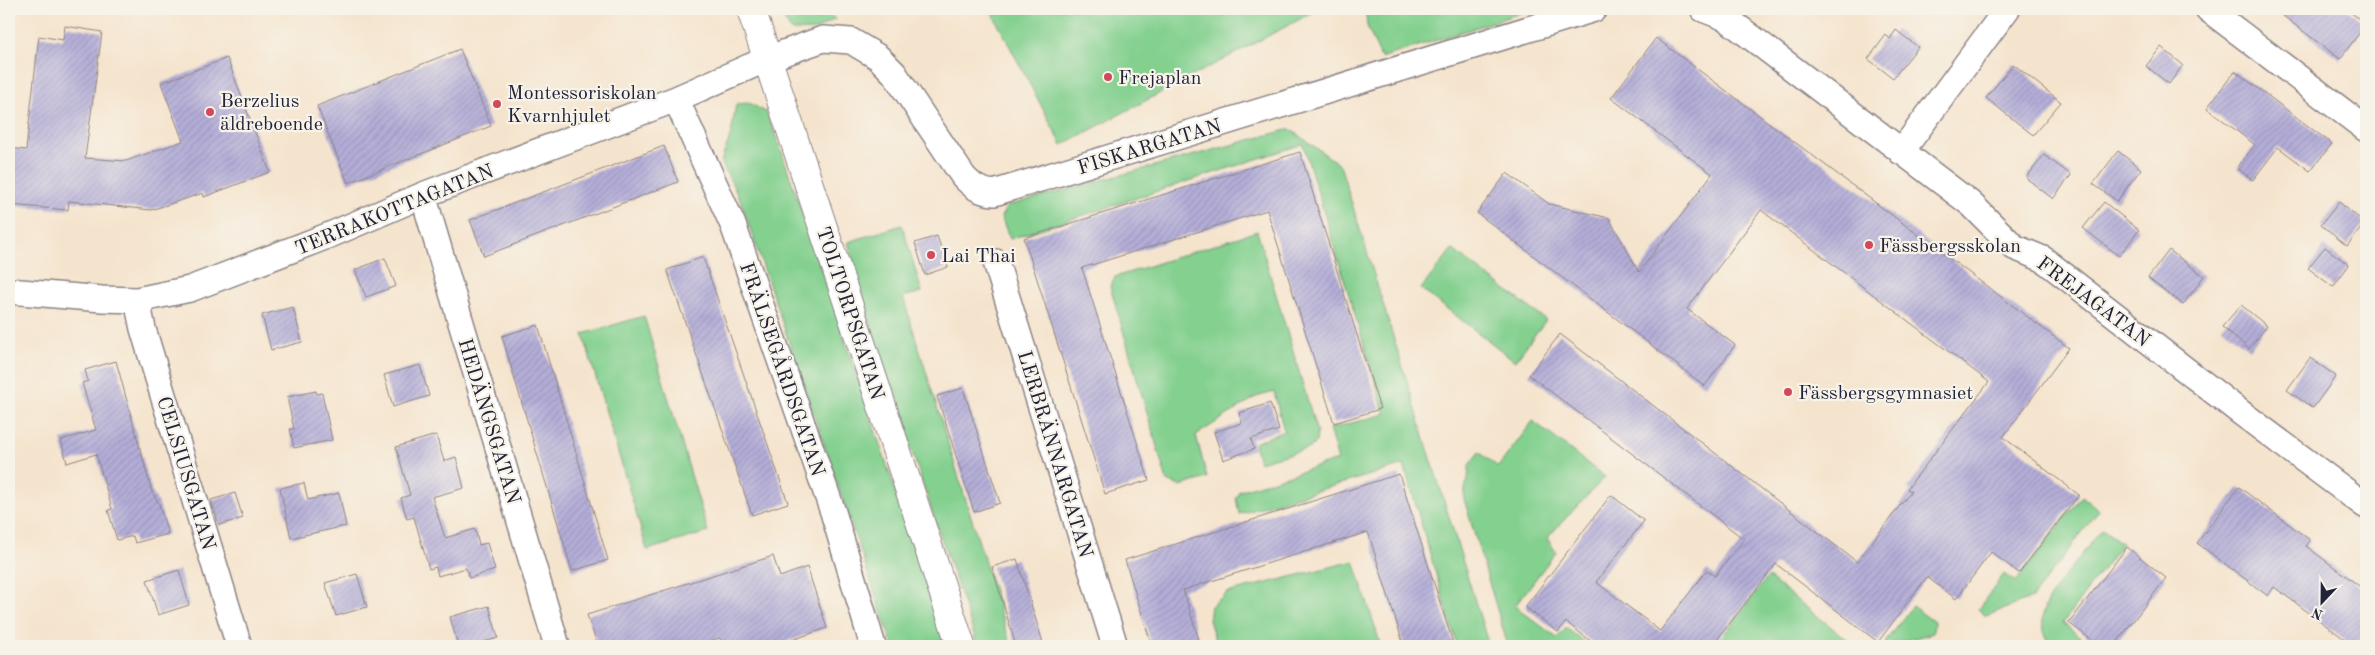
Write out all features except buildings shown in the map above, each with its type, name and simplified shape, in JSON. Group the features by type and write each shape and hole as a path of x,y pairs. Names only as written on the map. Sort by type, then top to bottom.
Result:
{"street":[{"name":"TOLTORPSGATAN","path":"751,9 961,646"},
{"name":"FISKARGATAN","path":"767,59 823,39 851,41 864,48 878,57 894,73 972,185 994,193 1594,9"},
{"name":"FREJAGATAN","path":"1703,9 1726,18 1971,204 2014,247 2044,259 2240,412 2366,506"},
{"path":"1902,152 2007,9"},
{"path":"2208,9 2366,129"},
{"name":"TERRAKOTTAGATAN","path":"9,290 102,299 137,300 190,289 330,235 423,195 676,99 767,59"},
{"name":"FRÄLSEGÅRDSGATAN","path":"676,99 733,225 833,512 867,645"},
{"name":"HEDÄNGSGATAN","path":"423,195 557,646"},
{"name":"LERBRÄNNARGATAN","path":"996,262 1115,646"},
{"name":"CELSIUSGATAN","path":"137,300 143,328 239,646"}],"green space":[{"path":"776,9 823,9 835,19 816,30 792,31"},
{"name":"Frejaplan","path":"990,9 1319,9 1062,145"},
{"path":"1372,9 1533,9 1381,58 1367,26 1366,15"},
{"path":"749,103 766,112 780,147 921,567 945,646 893,646 740,199 721,162 731,134 736,104"},
{"path":"1290,129 1340,165 1489,646 1457,646 1404,465 1239,514 1236,498 1239,491 1338,460 1329,429 1385,414 1303,144 1010,239 1001,217 1007,206"},
{"path":"902,225 922,292 903,297 1011,646 978,646 877,349 848,242"},
{"path":"1257,231 1317,432 1316,442 1310,448 1259,462 1254,443 1284,431 1274,392 1256,397 1196,435 1207,478 1180,486 1167,481 1110,286 1115,277"},
{"path":"1452,249 1546,320 1515,361 1421,289"},
{"path":"644,316 708,532 647,550 583,334"},
{"path":"1533,421 1605,477 1547,538 1556,552 1515,606 1557,638 1566,628 1590,646 1508,646 1464,499 1469,465 1479,452 1498,467"},
{"path":"2082,496 2099,510 2032,598 1986,616 1978,609 2004,574 2016,582"},
{"path":"2102,529 2122,543 2063,623 2092,646 2050,646 2043,625 2043,613 2046,605 2059,583"},
{"path":"1354,561 1381,646 1217,646 1209,620 1211,606 1227,593"},
{"path":"1768,577 1855,646 1715,646"},
{"path":"1912,606 1934,622 1933,633 1885,646 1886,641"}],"place":[{"name":"Frejaplan","path":"1108,77"},
{"name":"Montessoriskolan Kvarnhjulet","path":"497,104"},
{"name":"Berzelius äldreboende","path":"210,112"},
{"name":"Fässbergsskolan","path":"1869,245"},
{"name":"Lai Thai","path":"931,255"},
{"name":"Fässbergsgymnasiet","path":"1788,392"}]}
